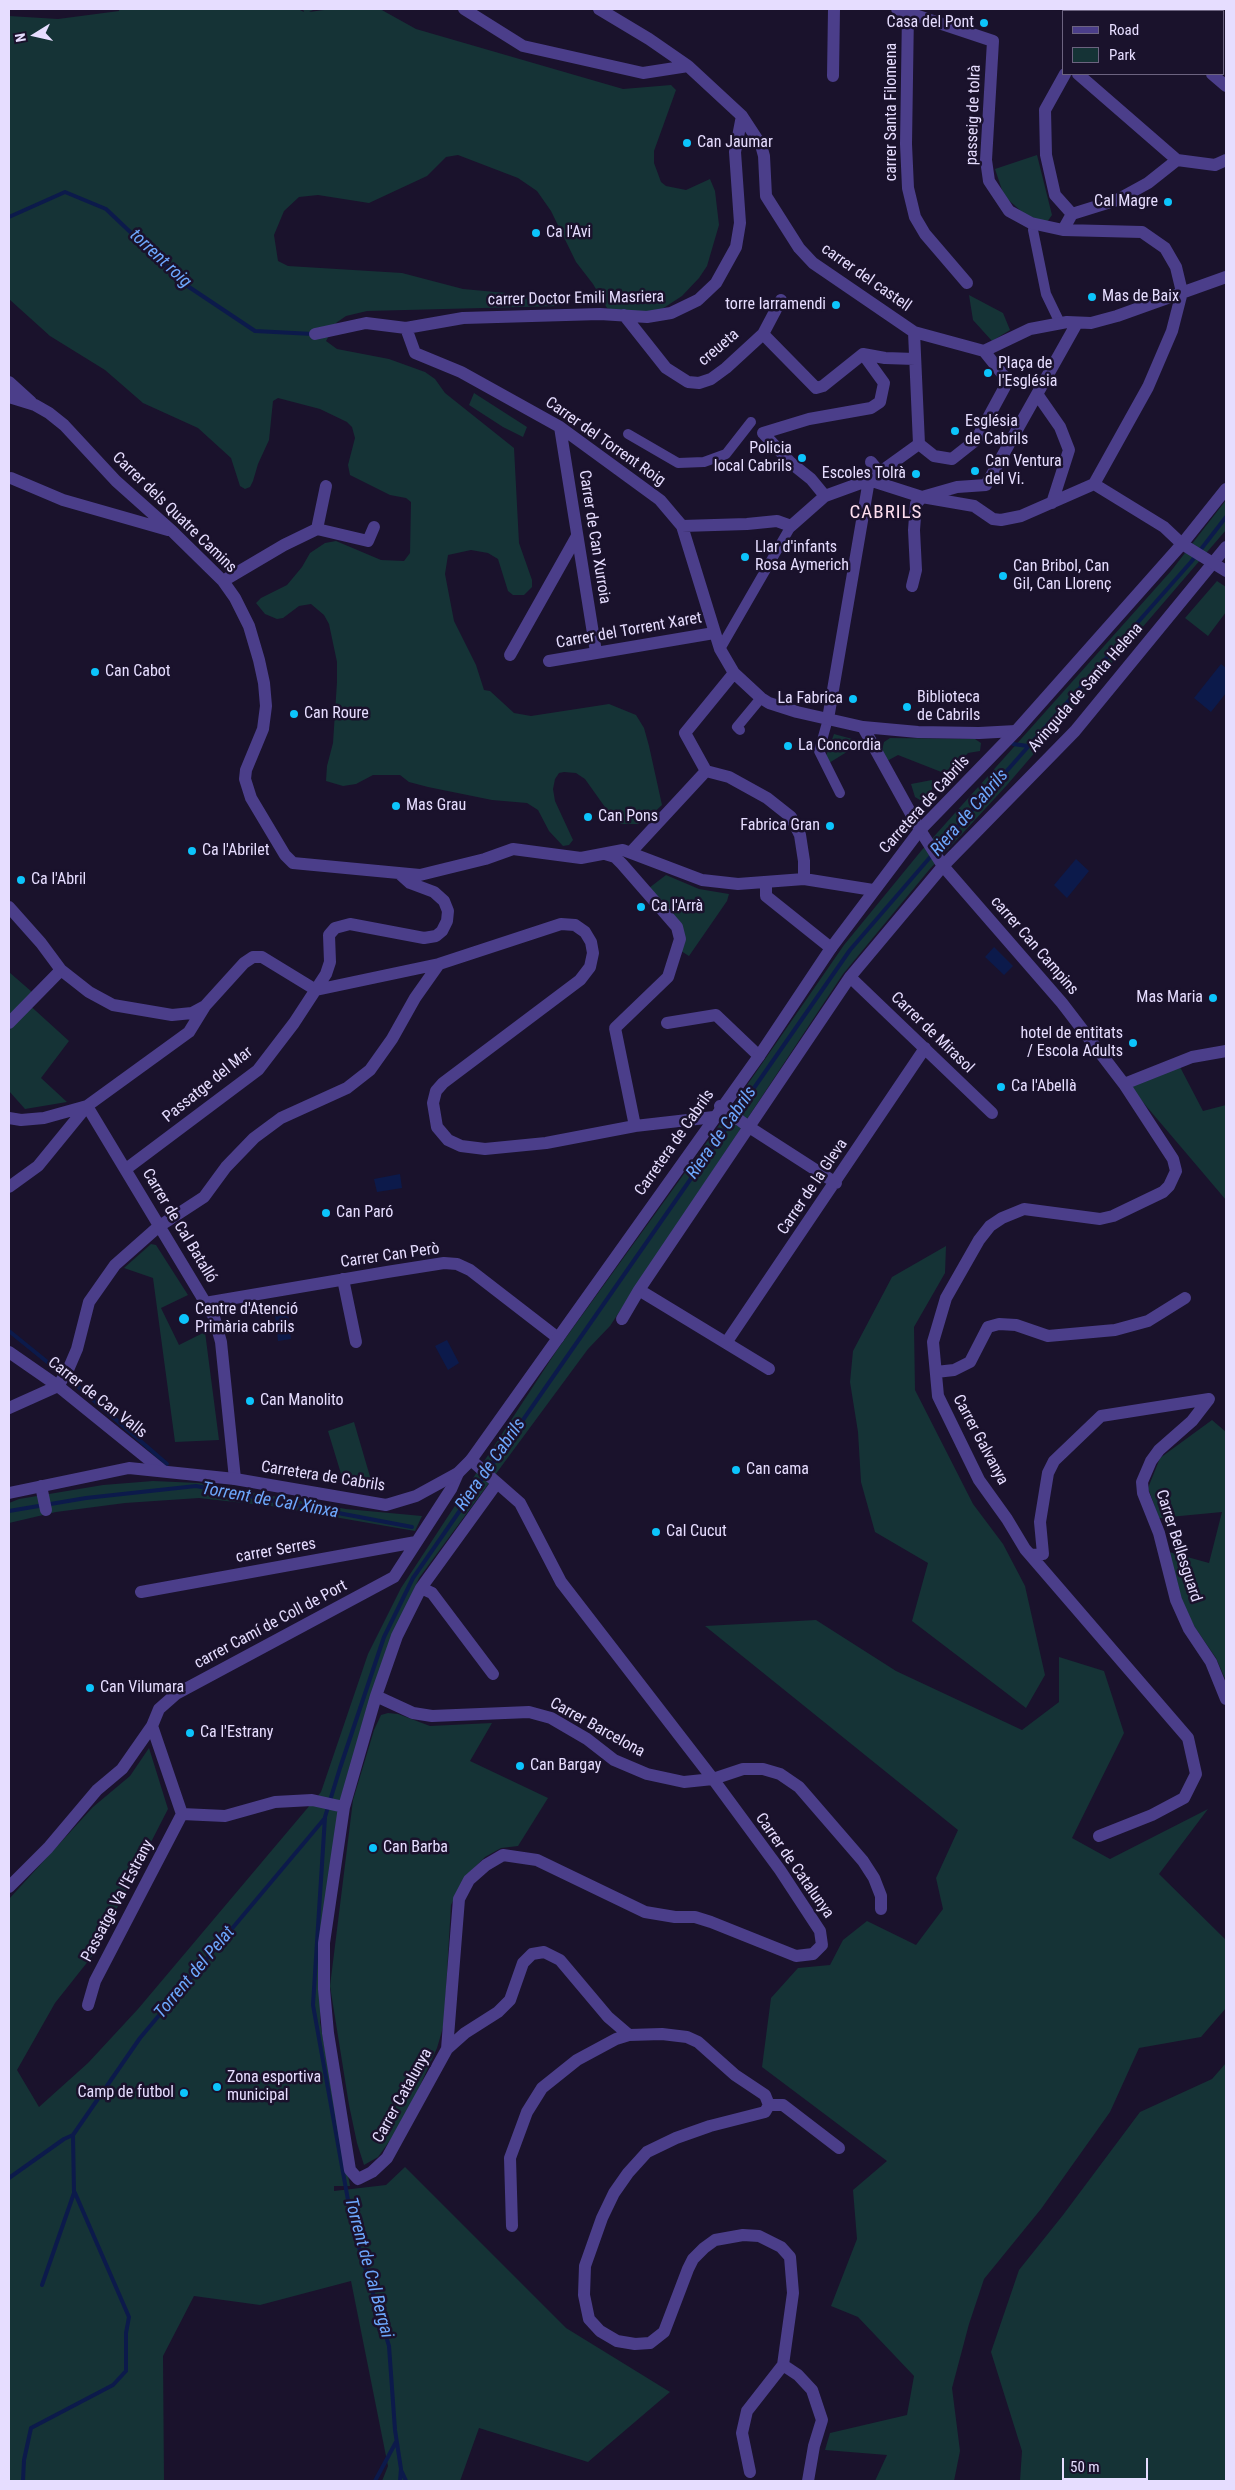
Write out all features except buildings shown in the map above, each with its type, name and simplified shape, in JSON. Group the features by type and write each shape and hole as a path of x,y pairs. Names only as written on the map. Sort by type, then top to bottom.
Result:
{"street":[{"path":"464,9 523,46 644,73 688,66"},
{"name":"carrer del castell","path":"598,9 649,38 688,66 742,116 764,150 766,196 799,248 813,263 914,332 984,351"},
{"path":"833,76 834,9"},
{"name":"passeig de tolrà","path":"902,10 993,41 986,160 989,181 1009,210 1034,224 1063,230 1142,232 1165,248 1176,267 1182,292"},
{"name":"carrer Santa Filomena","path":"902,10 908,188 915,217 925,234 966,284"},
{"path":"1064,75 1045,110 1046,155 1055,195 1072,214"},
{"path":"1079,75 1177,160 1215,165 1226,160"},
{"path":"1213,75 1226,86"},
{"name":"carrer Doctor Emili Masriera","path":"315,334 366,323 406,328 463,318 647,316 671,313 698,300 716,283 736,247 740,223 735,152 742,116"},
{"path":"1063,230 1072,214 1117,200 1148,183 1177,160"},
{"path":"1034,224 1033,230 1046,294 1060,323"},
{"path":"914,332 919,444 934,456 946,459 956,457 976,440 1008,381 984,351 1030,329 1060,323 1091,323 1117,316 1226,277"},
{"path":"874,476 922,497 974,506 993,519 1001,520 1021,516 1094,484 1148,387 1172,331 1182,292"},
{"name":"creueta","path":"624,316 666,368 688,382 699,383 711,379 763,334 781,300"},
{"path":"912,586 916,570 914,530 916,504 922,497 957,487 986,485 1077,323"},
{"name":"Carrer del Torrent Roig","path":"406,328 415,353 461,372 560,427 660,500 682,526 720,649 734,672 761,698 769,703 797,712 868,730 970,733 1016,731"},
{"path":"763,334 816,388 823,386 862,354 885,358 915,359"},
{"path":"825,496 811,479 791,463 763,433 809,419 871,408 880,402 884,383 862,354"},
{"path":"9,382 35,405"},
{"path":"1037,394 1060,427 1069,450 1052,503"},
{"name":"Carrer dels Quatre Camins","path":"9,397 35,405 64,425 116,481 172,531 223,581 243,611 249,626 264,684 266,706 263,729 246,770 245,779 250,798 285,855 293,863 400,874 420,874 485,859 513,849 571,858 623,850 702,880 738,884 804,879 873,890"},
{"path":"628,434 678,462 704,462 726,454 751,422"},
{"name":"Carrer de Can Xurroia","path":"560,427 596,652"},
{"path":"720,649 791,526 825,496 874,476 919,444"},
{"path":"840,793 819,751 828,719 874,476 871,462"},
{"path":"11,478 63,500 172,531"},
{"path":"1094,484 1164,527 1185,546 1226,571"},
{"path":"317,529 326,486"},
{"name":"Carretera de Cabrils","path":"9,1493 42,1491 129,1468 235,1479 386,1505 416,1496 475,1463 558,1338 720,1112 831,948 873,890 1185,546 1226,488"},
{"path":"682,526 777,521 791,526"},
{"path":"223,581 284,545 317,529 368,541 374,527"},
{"path":"510,655 577,536"},
{"name":"Avinguda de Santa Helena","path":"622,1319 746,1125 850,977 940,862 1075,731 1210,561 1226,547"},
{"name":"Carrer del Torrent Xaret","path":"549,662 596,652 714,633"},
{"path":"734,672 685,733 706,770 729,777 768,798 791,817 800,835 804,860 804,879"},
{"path":"740,730 736,726 761,698"},
{"name":"carrer Can Campins","path":"868,730 922,835 940,862 1062,1003 1124,1084"},
{"path":"631,852 706,770"},
{"path":"605,854 615,856 677,927 680,939 668,977 615,1028 636,1126"},
{"name":"Passatge del Mar","path":"126,1169 258,1070 294,1023 326,974 330,962 329,935 334,928 350,924 424,938 436,936 442,931 447,921 448,910 444,901 434,892 410,883 400,874"},
{"path":"766,882 766,896 831,948"},
{"path":"9,907 61,970 89,992 113,1005 172,1015 192,1013 205,1006"},
{"path":"9,1187 38,1166 87,1106 189,1032 205,1006 244,963 253,957 262,957 316,990 438,964 561,924 575,925 585,932 591,942 594,953 590,968 580,980 443,1083 436,1091 433,1114 437,1127 448,1140 461,1146 485,1149 546,1143 720,1112 746,1125 836,1183"},
{"path":"9,1408 58,1386 68,1370 77,1349 89,1302 100,1283 115,1265 158,1227 204,1197 226,1166 254,1138 281,1118 347,1088 370,1070 392,1040 415,998 438,964"},
{"path":"9,1023 61,970"},
{"name":"Carrer de Mirasol","path":"850,977 992,1113"},
{"path":"667,1023 716,1015 758,1056"},
{"name":"Carrer de la Gleva","path":"726,1343 836,1183 925,1048"},
{"path":"1124,1084 1192,1057 1226,1051"},
{"name":"Carrer Galvanya","path":"1099,1836 1152,1815 1184,1798 1196,1774 1188,1738 1031,1556 979,1480 938,1396 933,1342 946,1298 979,1240 990,1226 1002,1218 1024,1209 1100,1219 1113,1216 1163,1192 1170,1186 1176,1171 1174,1159 1124,1084"},
{"path":"9,1118 21,1120 44,1118 87,1106"},
{"name":"Carrer de Cal Batalló","path":"87,1106 126,1169 158,1227 214,1317 221,1342 235,1479"},
{"name":"Carrer Can Però","path":"205,1303 444,1263 457,1264 470,1270 558,1338"},
{"path":"343,1279 356,1342"},
{"path":"639,1290 769,1369"},
{"path":"936,1372 954,1370 970,1362 988,1327 999,1324 1016,1325 1048,1336 1115,1330 1148,1321 1185,1298"},
{"name":"Carrer de Can Valls","path":"9,1352 58,1386 163,1471"},
{"name":"Carrer Bellesguard","path":"1031,1556 1043,1554 1040,1522 1048,1473 1054,1461 1101,1416 1210,1399 1192,1421 1159,1450 1151,1461 1142,1482 1142,1494 1159,1533 1176,1600 1189,1629 1211,1662 1226,1699"},
{"name":"Carrer de Catalunya","path":"447,2049 460,1899 469,1880 486,1865 503,1855 537,1860 645,1912 675,1917 695,1917 796,1956 813,1954 822,1945 820,1931 780,1870 713,1779 560,1582 520,1503 475,1463"},
{"name":"carrer Camí de Coll de Port","path":"9,1887 48,1848 97,1790 122,1769 152,1726 159,1709 176,1694 394,1577 451,1489 458,1473"},
{"path":"152,1726 182,1814 225,1816 275,1802 312,1800 334,1805 397,1636 421,1588 495,1481"},
{"path":"42,1491 46,1510"},
{"name":"carrer Serres","path":"141,1592 416,1542"},
{"path":"421,1588 432,1592 493,1674"},
{"name":"Carrer Barcelona","path":"376,1696 413,1713 432,1716 530,1712 551,1718 588,1739 614,1760 647,1774 684,1782 713,1779 743,1769 763,1770 780,1774 799,1787 863,1861 874,1878 881,1896 881,1909"},
{"name":"Carrer Catalunya","path":"334,1805 324,1943 324,1989 328,2033 350,2170 358,2179 372,2172 387,2158 447,2049"},
{"name":"Passatge Va l'Estrany","path":"88,2005 95,1980 182,1814"},
{"path":"447,2049 465,2033 498,2012 510,2000 523,1963 532,1954 544,1952 560,1960 608,2017 629,2035"},
{"path":"512,2226 510,2158 527,2112 542,2088 577,2060 616,2039 629,2035 662,2034 687,2037 698,2042 735,2075 765,2095 769,2105"},
{"path":"769,2105 783,2105 839,2148"},
{"path":"750,2472 742,2433 747,2410 783,2365 793,2293 790,2257 781,2247 759,2236 744,2235 715,2240 693,2259 664,2332 650,2343 634,2344 616,2341 600,2331 589,2319 584,2295 585,2266 602,2218 614,2193 628,2173 648,2152 676,2138 710,2126 765,2112 769,2105"},
{"path":"783,2365 798,2375 812,2390 822,2420 814,2446 808,2481"}],"green space":[{"path":"119,9 298,9 304,12 303,9 315,9 309,12 331,9 380,9 416,29 623,89 671,85 676,90 654,151 654,163 661,182 666,186 686,190 710,179 715,191 719,225 707,266 699,278 682,296 662,309 631,315 607,308 593,284 576,262 551,211 537,191 518,178 458,155 446,157 427,176 369,203 318,195 299,197 284,211 274,235 278,261 288,266 402,273 463,289 528,295 560,306 367,311 346,316 336,323 326,341 337,349 389,359 425,372 435,379 445,393 514,448 519,543 532,580 532,587 524,595 513,595 508,591 498,559 488,553 471,550 448,555 445,574 454,621 476,665 484,690 490,691 514,713 531,716 609,704 636,715 644,728 662,805 648,818 638,824 621,824 612,817 585,779 576,773 559,773 555,779 553,789 555,801 573,840 569,845 563,846 549,831 538,810 527,803 492,800 428,787 409,782 400,775 373,775 356,784 343,786 326,781 327,766 333,743 337,682 337,662 329,624 324,615 311,604 299,606 283,618 277,619 265,614 256,603 261,598 287,585 302,567 310,553 325,543 336,541 381,560 404,561 410,553 411,502 406,498 390,495 350,475 348,465 355,438 352,427 347,422 320,409 278,398 273,401 269,440 258,464 253,481 250,487 245,489 240,486 231,458 198,428 143,403 105,370 50,336 9,299 9,16 58,19 119,11"},
{"path":"1037,155 1052,215 1047,222 1030,219 1004,196 995,169"},
{"path":"969,295 1003,313 1010,330 992,341 973,320"},
{"path":"474,393 527,427 523,437 503,427 469,405"},
{"path":"1226,500 1226,530 1007,785 929,870 843,974 610,1326 588,1349 419,1578 401,1618 363,1726 320,1975 320,2022 350,2186 334,2186 334,2191 386,2185 405,2167 566,2328 670,2392 588,2462 479,2428 460,2481 382,2481 388,2466 351,2281 260,2305 194,2296 163,2356 164,2481 9,2481 9,1899 93,1807 130,1776 149,1748 168,1809 93,1955 55,2003 17,2070 39,2107 88,2063 138,2009 321,1792 368,1654 401,1588 557,1350 725,1117 844,945 921,851 1171,571"},
{"path":"1217,581 1226,587 1226,612 1208,636 1185,618"},
{"path":"834,734 863,742 829,763 826,756"},
{"path":"890,738 975,739 981,743 980,751 968,753 949,775 898,755 887,761 882,750 884,742"},
{"path":"932,780 932,791 929,797 920,800 915,797 911,784"},
{"path":"666,875 699,889 729,894 727,901 689,956 681,951 685,937 649,888"},
{"path":"9,972 32,992 25,1001 69,1041 41,1078 67,1102 25,1109 9,1091 9,1031 16,1021 9,1014"},
{"path":"1180,1067 1203,1111 1226,1105 1226,1200 1130,1087"},
{"path":"151,1244 156,1245 188,1295 161,1308 179,1345 205,1332 219,1440 175,1442 153,1278 124,1268"},
{"path":"946,1246 945,1273 914,1327 915,1390 973,1504 1003,1544 1025,1586 1045,1675 1026,1708 912,1621 928,1563 875,1532 861,1482 858,1432 850,1382 853,1351 892,1277"},
{"path":"1212,1420 1226,1432 1226,1681 1216,1658 1194,1626 1181,1599 1169,1552 1209,1563 1222,1512 1159,1518 1148,1488 1160,1458"},
{"path":"354,1422 371,1480 345,1487 328,1431"},
{"path":"153,1481 199,1483 346,1509 422,1516 415,1531 271,1506 199,1498 125,1503 56,1512 9,1523 9,1503 19,1499 103,1485"},
{"path":"816,1620 896,1671 1022,1730 1059,1702 1059,1657 1104,1671 1124,1733 1072,1838 1110,1859 1208,1809 1159,1874 1226,1940 1226,2008 1201,2037 1139,2048 1110,2112 1041,2209 984,2279 969,2324 952,2388 960,2451 954,2481 875,2481 887,2455 825,2450 830,2433 907,2415 914,2376 858,2317 831,2306 857,2239 853,2190 887,2161 762,2067 771,1998 798,1968 830,1965 843,1940 867,1921 916,1945 943,1909 936,1878 958,1830 705,1626"},
{"path":"388,1713 398,1714 430,1726 492,1723 470,1761 548,1798 518,1846 501,1848 485,1857 465,1877 451,1905 444,2024 437,2048 404,2121 378,2157 364,2165 349,2105 330,1986 353,1800 374,1730 381,1715"},
{"path":"1226,2063 1226,2481 1020,2481 1022,2451 991,2352 1019,2270 1140,2112 1212,2079"}],"water":[{"path":"1221,664 1226,668 1226,693 1211,712 1194,698"},
{"path":"1076,859 1089,871 1067,898 1054,885"},
{"path":"994,947 1013,966 1004,975 985,957"},
{"path":"400,1174 402,1188 377,1192 374,1179"},
{"path":"288,1313 291,1339 278,1341 275,1315"},
{"path":"447,1340 459,1363 448,1370 435,1346"}],"waterway":[{"name":"torrent roig","path":"9,217 65,192 106,209 186,285 255,331 313,334"},
{"name":"Riera de Cabrils","path":"937,850 1191,562 1226,517"},
{"name":"torrent roig","path":"1013,744 1028,746"},
{"name":"Riera de Cabrils","path":"400,2481 401,2469 395,2430 389,2346 353,2228 313,2005 325,1817 340,1768 384,1637 413,1578 850,950 932,855"},
{"path":"9,1331 51,1365"},
{"path":"76,1385 167,1464"},
{"name":"Torrent de Cal Xinxa","path":"9,1511 86,1498 196,1486 412,1527"},
{"name":"Torrent del Pelat","path":"42,2285 74,2193 73,2135 140,2038 325,1818"},
{"name":"Torrent del Pelat","path":"9,2178 64,2139 73,2135"},
{"path":"23,2481 24,2460 31,2428 113,2385 126,2371 126,2333 129,2317 75,2193"},
{"path":"375,2481 396,2442"},
{"name":"Torrent de Cal Bergai","path":"402,2472 406,2481"}],"place":[{"name":"Casa del Pont","path":"984,23"},
{"name":"Can Jaumar","path":"687,143"},
{"name":"Cal Magre","path":"1168,202"},
{"name":"Ca l'Avi","path":"536,233"},
{"name":"Mas de Baix","path":"1092,297"},
{"name":"torre larramendi","path":"836,305"},
{"name":"Plaça de l'Església","path":"988,373"},
{"name":"Església de Cabrils","path":"955,431"},
{"name":"Policia local Cabrils","path":"802,458"},
{"name":"Can Ventura del Vi.","path":"975,471"},
{"name":"Escoles Tolrà","path":"916,474"},
{"name":"Llar d'infants Rosa Aymerich","path":"745,557"},
{"name":"Can Bribol, Can Gil, Can Llorenç","path":"1003,576"},
{"name":"Can Cabot","path":"95,672"},
{"name":"La Fabrica","path":"853,699"},
{"name":"Biblioteca de Cabrils","path":"907,707"},
{"name":"Can Roure","path":"294,714"},
{"name":"La Concordia","path":"788,746"},
{"name":"Mas Grau","path":"396,806"},
{"name":"Can Pons","path":"588,817"},
{"name":"Fabrica Gran","path":"830,826"},
{"name":"Ca l'Abrilet","path":"192,851"},
{"name":"Ca l'Abril","path":"21,880"},
{"name":"Ca l'Arrà","path":"641,907"},
{"name":"Mas Maria","path":"1213,998"},
{"name":"hotel de entitats / Escola Adults","path":"1133,1043"},
{"name":"Ca l'Abellà","path":"1001,1087"},
{"name":"Can Paró","path":"326,1213"},
{"name":"Centre d'Atenció Primària cabrils","path":"184,1319"},
{"name":"Can Manolito","path":"250,1401"},
{"name":"Can cama","path":"736,1470"},
{"name":"Cal Cucut","path":"656,1532"},
{"name":"Can Vilumara","path":"90,1688"},
{"name":"Ca l'Estrany","path":"190,1733"},
{"name":"Can Bargay","path":"520,1766"},
{"name":"Can Barba","path":"373,1848"},
{"name":"Zona esportiva municipal","path":"217,2087"},
{"name":"Camp de futbol","path":"184,2093"}],"district":[{"name":"CABRILS","path":"886,513"}]}
